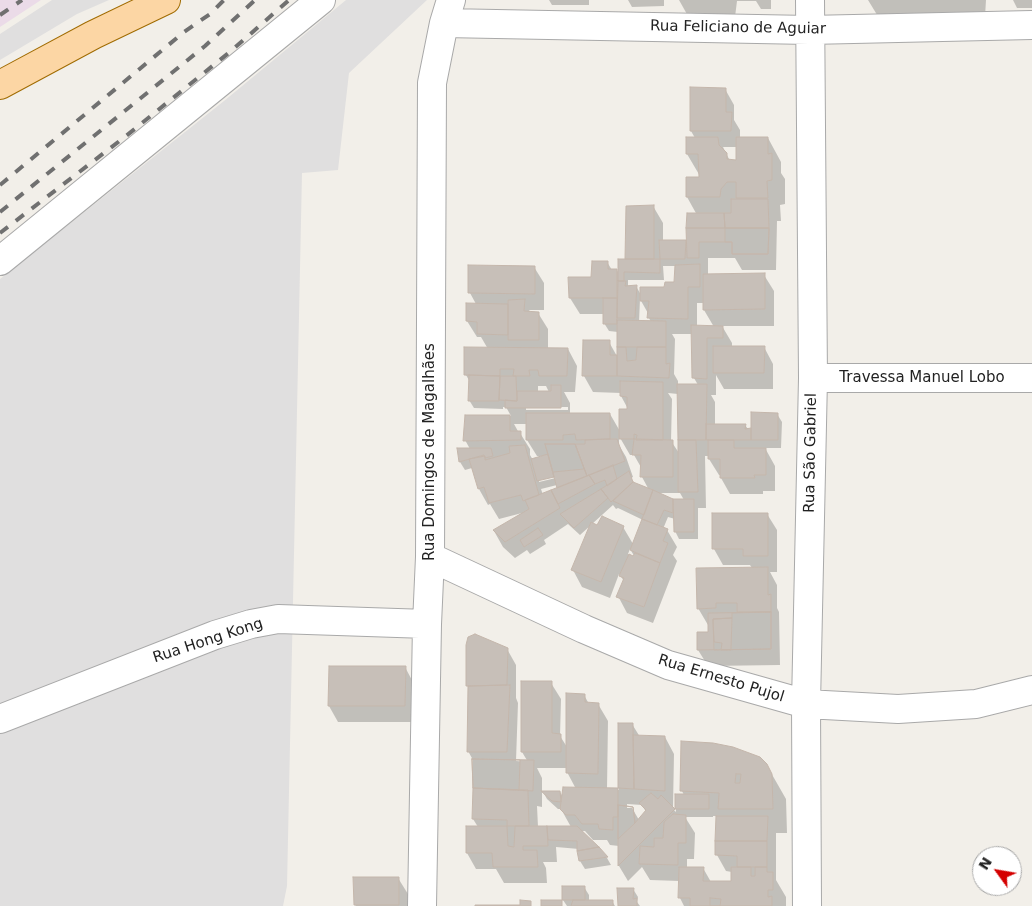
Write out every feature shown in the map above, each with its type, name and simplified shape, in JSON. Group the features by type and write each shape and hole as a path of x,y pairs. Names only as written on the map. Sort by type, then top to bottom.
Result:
{"main road":[{"path":"0,85 93,35 166,0"}],"street":[{"path":"0,262 321,0"},
{"name":"Rua São Gabriel","path":"807,906 806,704 813,378 810,0"},
{"name":"Rua Feliciano de Aguiar","path":"447,11 809,30 1032,25"},
{"name":"Rua Domingos de Magalhães","path":"422,906 430,557 432,84 447,11"},
{"name":"Travessa Manuel Lobo","path":"813,378 1032,378"},
{"name":"Rua Ernesto Pujol","path":"430,557 584,629 668,665 806,704 898,709 976,704 1032,690"},
{"name":"Rua Hong Kong","path":"0,719 198,642 251,624 278,619 427,624"}],"shaded area":[{"path":"0,0 41,0 0,27"},
{"path":"52,0 109,0 77,14 0,60 0,34"},
{"path":"346,0 427,0 349,73 338,170 302,173 287,886 283,906 0,906 0,279 224,101"}],"building":[{"path":"690,87 726,88 726,112 732,112 731,131 690,131"},
{"path":"686,137 718,137 719,145 727,153 727,159 736,160 736,137 768,137 768,154 772,153 772,180 767,181 768,198 736,198 736,182 727,182 721,189 720,197 686,197 686,177 699,177 698,154 686,154"},
{"path":"731,199 768,199 769,228 725,228 724,213 731,213"},
{"path":"654,205 654,259 625,259 626,206"},
{"path":"687,213 724,213 725,228 686,228"},
{"path":"686,228 769,228 768,254 732,254 732,242 699,242 699,258 687,258"},
{"path":"725,228 769,228 768,254 732,254 732,242 725,242"},
{"path":"659,240 686,240 685,259 660,259"},
{"path":"618,259 660,259 660,273 624,272 624,281 618,281"},
{"path":"592,261 608,261 608,269 617,269 617,298 569,298 568,277 591,277"},
{"path":"700,264 700,287 688,287 688,319 647,318 649,301 640,301 640,287 664,287 665,282 674,282 675,265"},
{"path":"468,265 535,266 535,294 468,293"},
{"path":"765,273 765,309 703,310 703,274"},
{"path":"618,281 626,281 625,286 637,285 635,318 617,318"},
{"path":"603,298 617,298 617,324 603,324"},
{"path":"525,299 524,311 539,312 539,340 508,340 508,300"},
{"path":"466,303 508,304 508,335 477,334 477,322 466,321"},
{"path":"617,320 666,321 666,347 617,347"},
{"path":"691,325 723,326 723,338 707,338 707,379 692,378"},
{"path":"583,340 610,340 610,355 617,355 617,376 582,376"},
{"path":"713,346 765,346 764,373 713,373"},
{"path":"464,347 568,348 567,376 539,376 538,370 529,370 530,376 513,376 514,369 500,369 500,376 464,375"},
{"path":"617,347 626,347 627,361 636,360 637,347 666,347 666,364 670,363 669,378 617,376"},
{"path":"469,375 500,376 499,401 468,401"},
{"path":"500,376 516,376 517,401 499,400"},
{"path":"620,381 663,382 663,440 636,440 637,435 634,434 634,439 619,439 619,409 627,409 627,397 620,396"},
{"path":"677,384 707,384 706,440 678,440"},
{"path":"551,385 561,385 561,408 505,408 505,400 517,401 517,391 551,391"},
{"path":"751,412 778,413 778,440 751,440"},
{"path":"526,413 610,413 610,439 576,440 575,434 563,435 563,440 526,440"},
{"path":"465,415 510,415 510,431 521,431 521,440 463,441"},
{"path":"706,424 746,424 745,429 751,428 751,440 706,440"},
{"path":"617,439 625,461 587,476 575,444 585,444 585,440"},
{"path":"634,439 673,440 673,477 640,477 641,455 632,455"},
{"path":"678,440 696,440 698,492 678,492"},
{"path":"708,440 734,440 734,448 766,448 766,475 754,475 755,478 720,478 720,459 708,459"},
{"path":"545,444 575,444 584,469 553,472"},
{"path":"545,444 575,444 587,476 557,488"},
{"path":"525,445 539,495 523,501 521,495 489,503 484,487 478,489 469,459 485,456 485,460 510,453 509,446"},
{"path":"457,448 491,448 493,456 485,458 484,455 459,462"},
{"path":"548,454 554,477 537,481 531,459"},
{"path":"613,465 617,479 607,486 605,480 595,484 589,475"},
{"path":"629,471 633,482 611,502 601,489"},
{"path":"589,475 595,484 558,504 551,490"},
{"path":"633,482 653,490 644,515 613,501"},
{"path":"601,489 608,498 574,528 560,514"},
{"path":"551,490 560,508 505,542 493,530 529,509 525,500"},
{"path":"653,490 673,499 673,513 664,510 657,525 642,519"},
{"path":"673,499 694,499 694,532 674,532"},
{"path":"712,513 768,513 768,556 743,556 743,549 712,549"},
{"path":"602,516 624,526 601,582 571,570 591,522 597,525"},
{"path":"642,519 668,529 663,541 668,543 660,563 630,550"},
{"path":"538,528 543,535 524,547 520,540"},
{"path":"635,553 660,563 644,607 616,597 624,578 619,576 629,554 633,556"},
{"path":"768,567 768,595 771,594 771,612 737,612 737,603 716,603 716,608 697,609 696,568"},
{"path":"771,612 771,649 714,650 713,619 732,618 732,613"},
{"path":"771,612 771,649 697,650 697,632 708,632 708,613"},
{"path":"732,618 731,650 721,650 722,643 714,642 713,619"},
{"path":"475,634 508,648 507,685 466,686 466,645 468,637"},
{"path":"329,666 406,666 405,706 328,706"},
{"path":"521,681 552,681 552,733 561,734 561,752 521,752"},
{"path":"510,685 507,752 467,752 468,686"},
{"path":"566,693 585,694 585,702 599,703 598,774 566,773"},
{"path":"618,723 633,723 634,789 618,788"},
{"path":"633,735 665,736 665,791 634,789"},
{"path":"681,741 713,743 733,747 760,757 767,764 772,774 773,809 718,809 719,793 680,791"},
{"path":"472,759 520,760 519,790 473,788"},
{"path":"472,759 534,760 533,791 473,788"},
{"path":"736,774 741,774 740,783 735,783"},
{"path":"563,787 618,788 618,817 613,817 613,830 599,829 598,824 582,824 575,815 566,815 560,809"},
{"path":"473,788 528,790 529,826 507,826 507,820 472,819"},
{"path":"541,791 560,791 561,802 552,801"},
{"path":"651,793 658,799 661,795 675,809 618,866 618,805 633,807 635,823 646,810 639,803"},
{"path":"675,794 709,794 709,809 675,809"},
{"path":"618,805 633,807 635,823 618,839"},
{"path":"673,814 686,815 686,843 678,843 678,865 639,864 640,846 654,847 654,838 663,838 664,822"},
{"path":"716,816 768,816 767,841 715,841"},
{"path":"466,826 507,826 508,846 514,847 515,826 547,826 548,846 523,846 523,850 537,850 538,867 493,867 492,853 466,853"},
{"path":"547,826 577,826 599,847 577,851 577,841 548,840"},
{"path":"715,841 767,841 767,867 737,867 737,856 715,855"},
{"path":"599,847 608,857 579,861 577,851"},
{"path":"679,867 704,867 703,881 731,881 731,867 751,867 751,876 755,876 755,867 767,867 767,872 773,872 773,890 768,890 768,897 772,896 772,906 690,906 690,898 678,898"},
{"path":"353,877 399,877 399,905 354,905"},
{"path":"562,886 585,886 585,900 562,900"},
{"path":"617,888 634,888 633,899 637,898 637,906 618,906"},
{"path":"710,898 721,899 720,906 710,906"},
{"path":"520,900 531,901 531,906 475,906 520,905"},
{"path":"541,900 562,900 562,906 541,906"},
{"path":"573,900 613,900 613,906 571,906"}],"railway":[{"path":"0,15 22,0"},
{"path":"0,185 184,32 210,14 224,0"},
{"path":"0,212 205,46 255,0"},
{"path":"0,233 126,136 231,51 289,0"}]}
